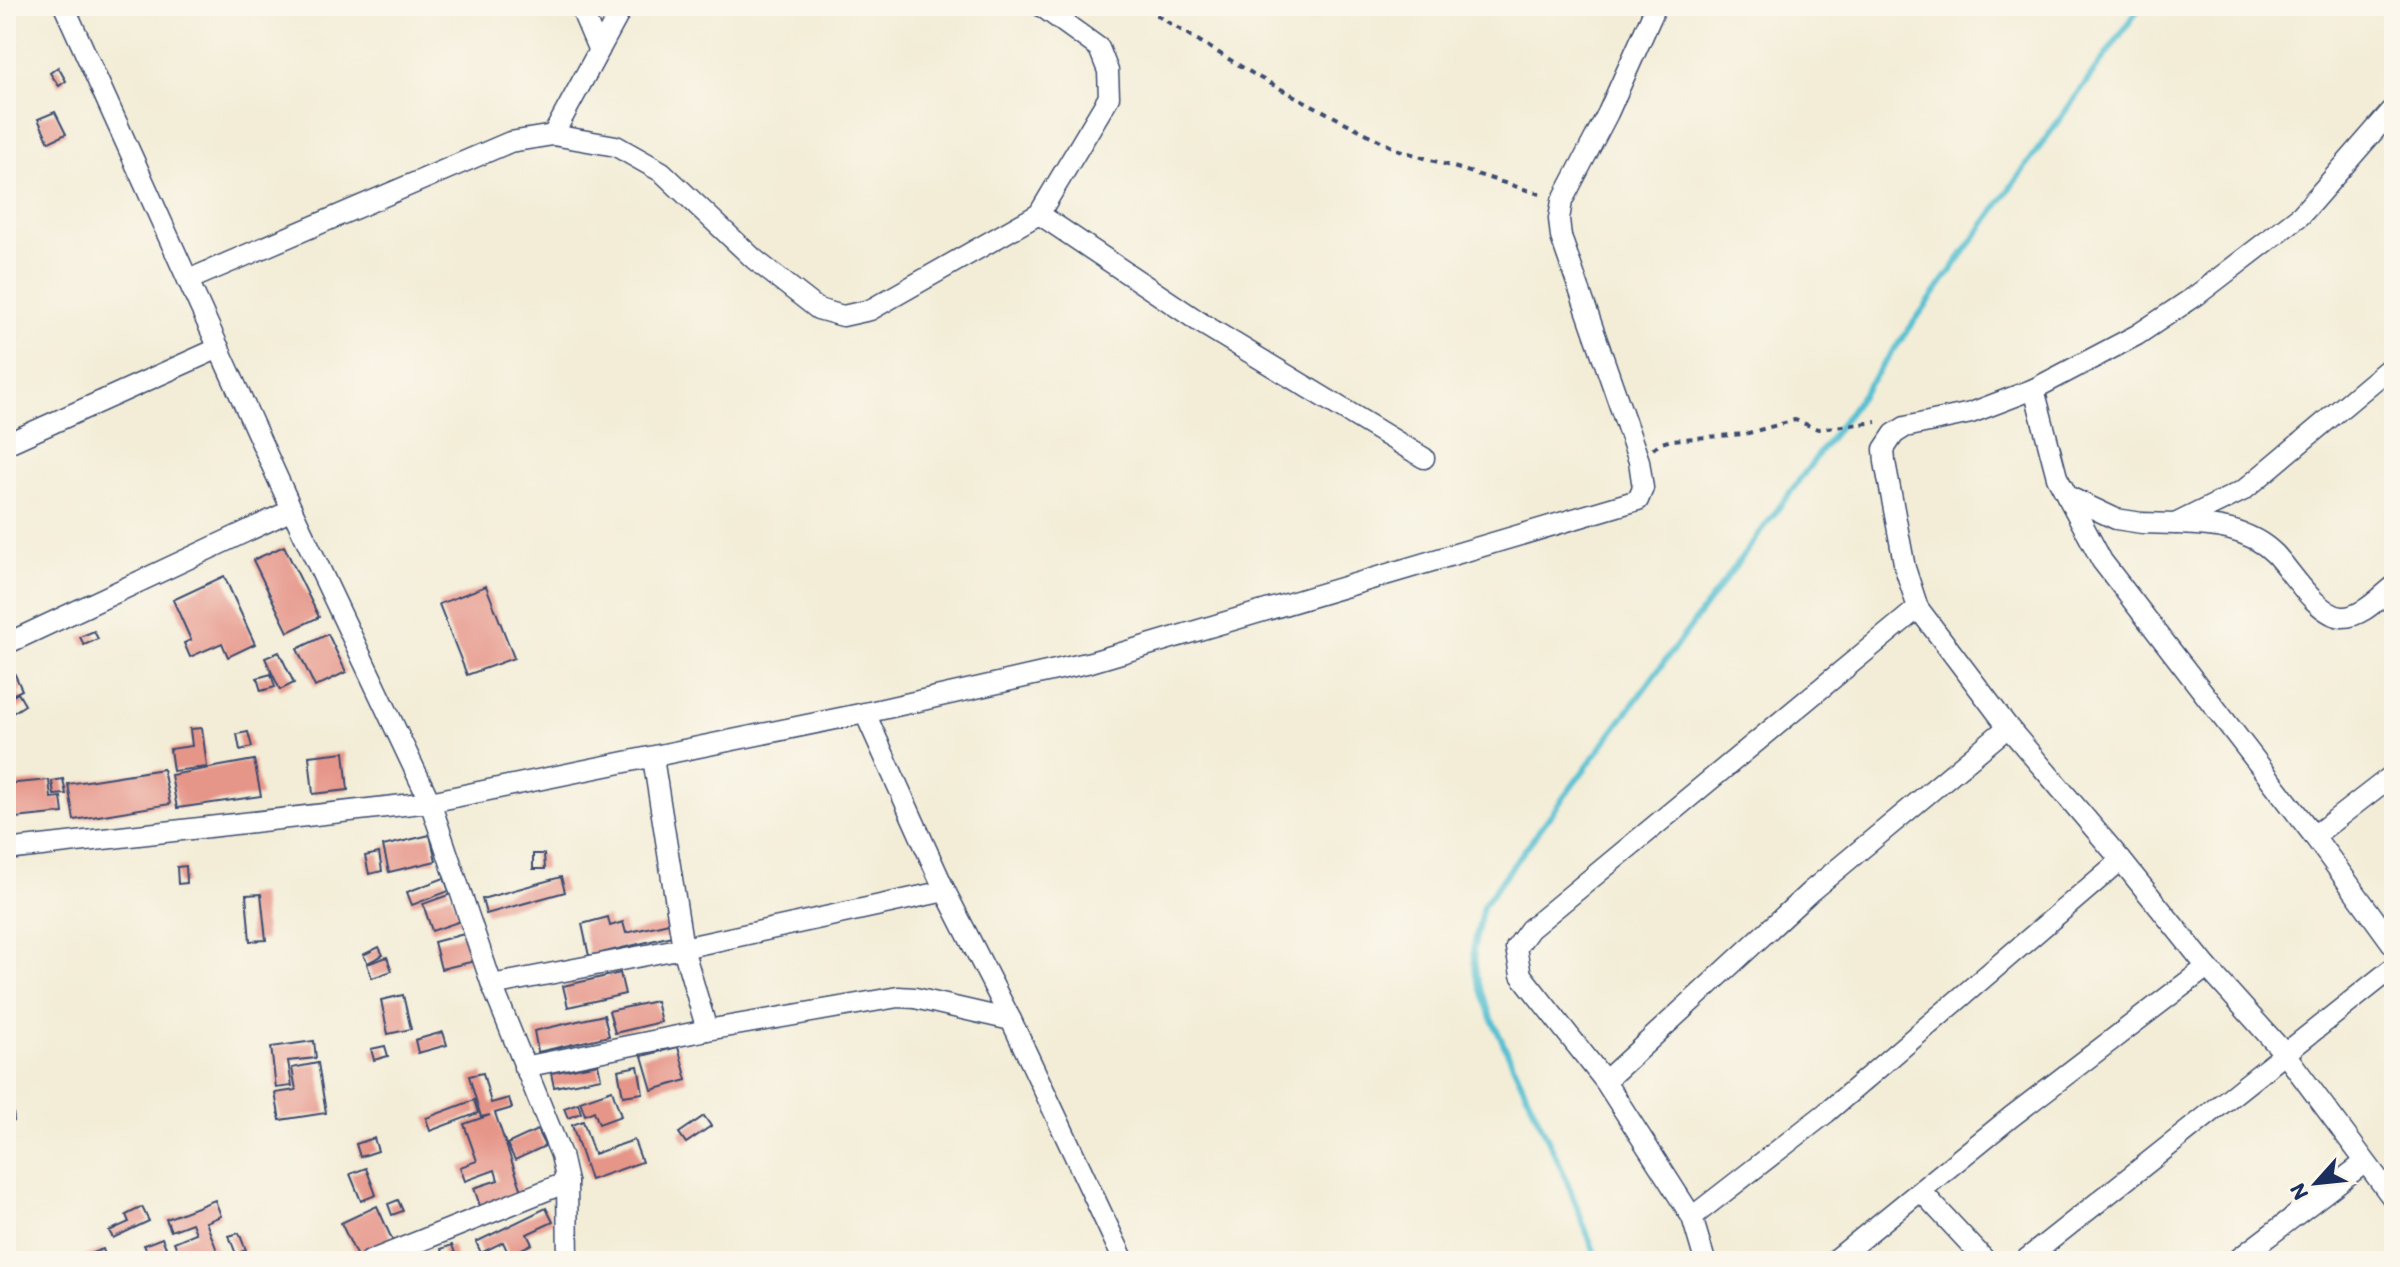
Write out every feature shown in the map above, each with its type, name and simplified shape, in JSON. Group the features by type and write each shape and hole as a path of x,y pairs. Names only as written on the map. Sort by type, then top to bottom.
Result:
{"street":[{"path":"64,6 292,510 430,802 492,985 561,1155 567,1182 568,1261"},
{"path":"580,6 599,51"},
{"path":"553,135 623,6"},
{"path":"188,280 510,142 553,135 616,146 662,172 754,259 818,309 843,316 870,310 1039,214 1109,97 1108,71 1099,48 1041,6"},
{"path":"6,850 430,802 865,713 1091,662 1638,500 1643,488 1640,466 1561,237 1559,219 1562,201 1608,113 1656,6"},
{"path":"2394,108 2301,215 2264,246 2137,335 2034,389 1971,413 1905,427 1894,434 1884,449 1905,568 1918,608 2008,727 2207,967 2286,1055 2394,1200"},
{"path":"1039,214 1201,323 1424,458"},
{"path":"6,444 219,348"},
{"path":"2175,524 2244,490 2394,364"},
{"path":"2034,389 2057,477 2102,561 2314,836 2394,946"},
{"path":"2067,496 2116,519 2230,528 2274,553 2296,582 2328,612 2342,617 2360,612 2394,586"},
{"path":"6,644 292,510"},
{"path":"1705,1261 1692,1217 1605,1081 1521,975 1516,948 1530,929 1918,608"},
{"path":"865,713 945,891 1011,1020 1124,1261"},
{"path":"1605,1081 1811,891 2008,727"},
{"path":"653,758 683,948 707,1030"},
{"path":"2314,836 2394,774"},
{"path":"1692,1217 1826,1113 2121,860"},
{"path":"492,985 683,948 945,891"},
{"path":"1834,1261 2011,1117 2207,967"},
{"path":"2024,1261 2394,967"},
{"path":"524,1067 707,1030 898,997 915,998 1011,1020"},
{"path":"2236,1261 2364,1163"},
{"path":"370,1261 567,1182"},
{"path":"1921,1191 1986,1261"}],"path":[{"path":"1148,6 1158,16 1260,78 1396,149 1562,201"},
{"path":"1640,466 1659,444 1671,440 1745,434 1795,420 1818,429 1876,422"}],"building":[{"path":"58,67 66,81 59,86 50,73"},
{"path":"55,112 66,134 49,142 38,119"},
{"path":"284,546 319,617 288,632 253,560"},
{"path":"224,576 255,644 228,657 222,643 190,657 184,643 191,640 173,600"},
{"path":"486,586 514,658 467,675 439,604"},
{"path":"94,631 98,639 84,645 80,637"},
{"path":"328,634 346,672 315,687 297,649"},
{"path":"279,652 294,683 280,690 265,658"},
{"path":"11,666 22,690 6,698 6,669"},
{"path":"271,674 275,687 261,691 257,678"},
{"path":"18,693 25,705 14,712 7,699"},
{"path":"202,728 207,767 173,771 170,749 192,746 190,729"},
{"path":"248,732 252,747 240,750 237,734"},
{"path":"344,752 348,790 313,794 309,756"},
{"path":"254,760 261,796 177,808 171,775"},
{"path":"163,769 170,804 74,820 68,784"},
{"path":"63,779 66,794 54,795 52,781"},
{"path":"49,780 51,798 61,797 63,813 6,819 6,784"},
{"path":"430,835 436,861 389,872 383,846"},
{"path":"379,853 382,871 369,874 365,856"},
{"path":"533,854 544,854 545,869 533,869"},
{"path":"186,866 187,883 178,884 177,867"},
{"path":"561,877 565,892 486,914 482,899"},
{"path":"444,878 449,891 412,905 407,892"},
{"path":"261,894 266,940 250,941 246,895"},
{"path":"451,894 461,921 432,931 423,904"},
{"path":"608,917 610,926 623,922 626,933 673,922 676,935 589,956 582,924"},
{"path":"468,933 475,961 441,969 434,942"},
{"path":"379,947 383,955 368,963 363,955"},
{"path":"387,957 392,971 372,978 367,964"},
{"path":"620,973 625,994 568,1007 563,986"},
{"path":"403,995 411,1029 388,1034 381,1000"},
{"path":"656,1001 661,1022 615,1033 609,1011"},
{"path":"604,1015 609,1036 538,1052 534,1031"},
{"path":"443,1032 447,1045 418,1053 415,1040"},
{"path":"314,1041 316,1058 288,1061 292,1086 276,1088 271,1047"},
{"path":"385,1046 388,1056 374,1060 371,1049"},
{"path":"678,1047 687,1080 652,1090 642,1056"},
{"path":"318,1063 326,1113 280,1120 275,1093 296,1090 292,1068"},
{"path":"598,1064 601,1078 554,1087 551,1073"},
{"path":"638,1066 643,1093 623,1096 618,1070"},
{"path":"483,1073 491,1103 509,1098 512,1108 495,1113 523,1194 481,1209 474,1188 498,1180 495,1170 465,1181 460,1167 477,1161 464,1124 490,1115 481,1117 469,1076"},
{"path":"6,1085 10,1085 14,1121 6,1122"},
{"path":"612,1090 621,1116 599,1124 594,1111 585,1115 580,1101"},
{"path":"474,1100 478,1113 430,1131 426,1118"},
{"path":"578,1103 581,1113 568,1118 564,1108"},
{"path":"704,1116 711,1126 686,1143 679,1133"},
{"path":"583,1121 594,1154 634,1140 642,1162 590,1180 572,1125"},
{"path":"537,1130 545,1146 515,1160 507,1144"},
{"path":"374,1138 378,1151 360,1157 356,1144"},
{"path":"366,1168 376,1195 361,1201 350,1174"},
{"path":"215,1200 221,1216 206,1222 221,1261 182,1261 174,1242 196,1233 192,1223 171,1231 166,1219"},
{"path":"398,1200 403,1211 392,1215 388,1204"},
{"path":"377,1206 394,1244 359,1261 341,1223"},
{"path":"142,1207 149,1221 113,1238 109,1231 129,1222 126,1215"},
{"path":"546,1208 553,1222 527,1234 532,1244 509,1255 503,1242 481,1253 476,1242"},
{"path":"239,1233 246,1250 236,1254 229,1236"},
{"path":"162,1238 168,1252 151,1260 144,1245"},
{"path":"452,1245 458,1261 445,1261 441,1249"},
{"path":"103,1249 107,1261 70,1261"}],"waterway":[{"path":"1598,1261 1564,1174 1490,1015 1476,975 1473,950 1483,906 1835,432 2141,6"}]}
